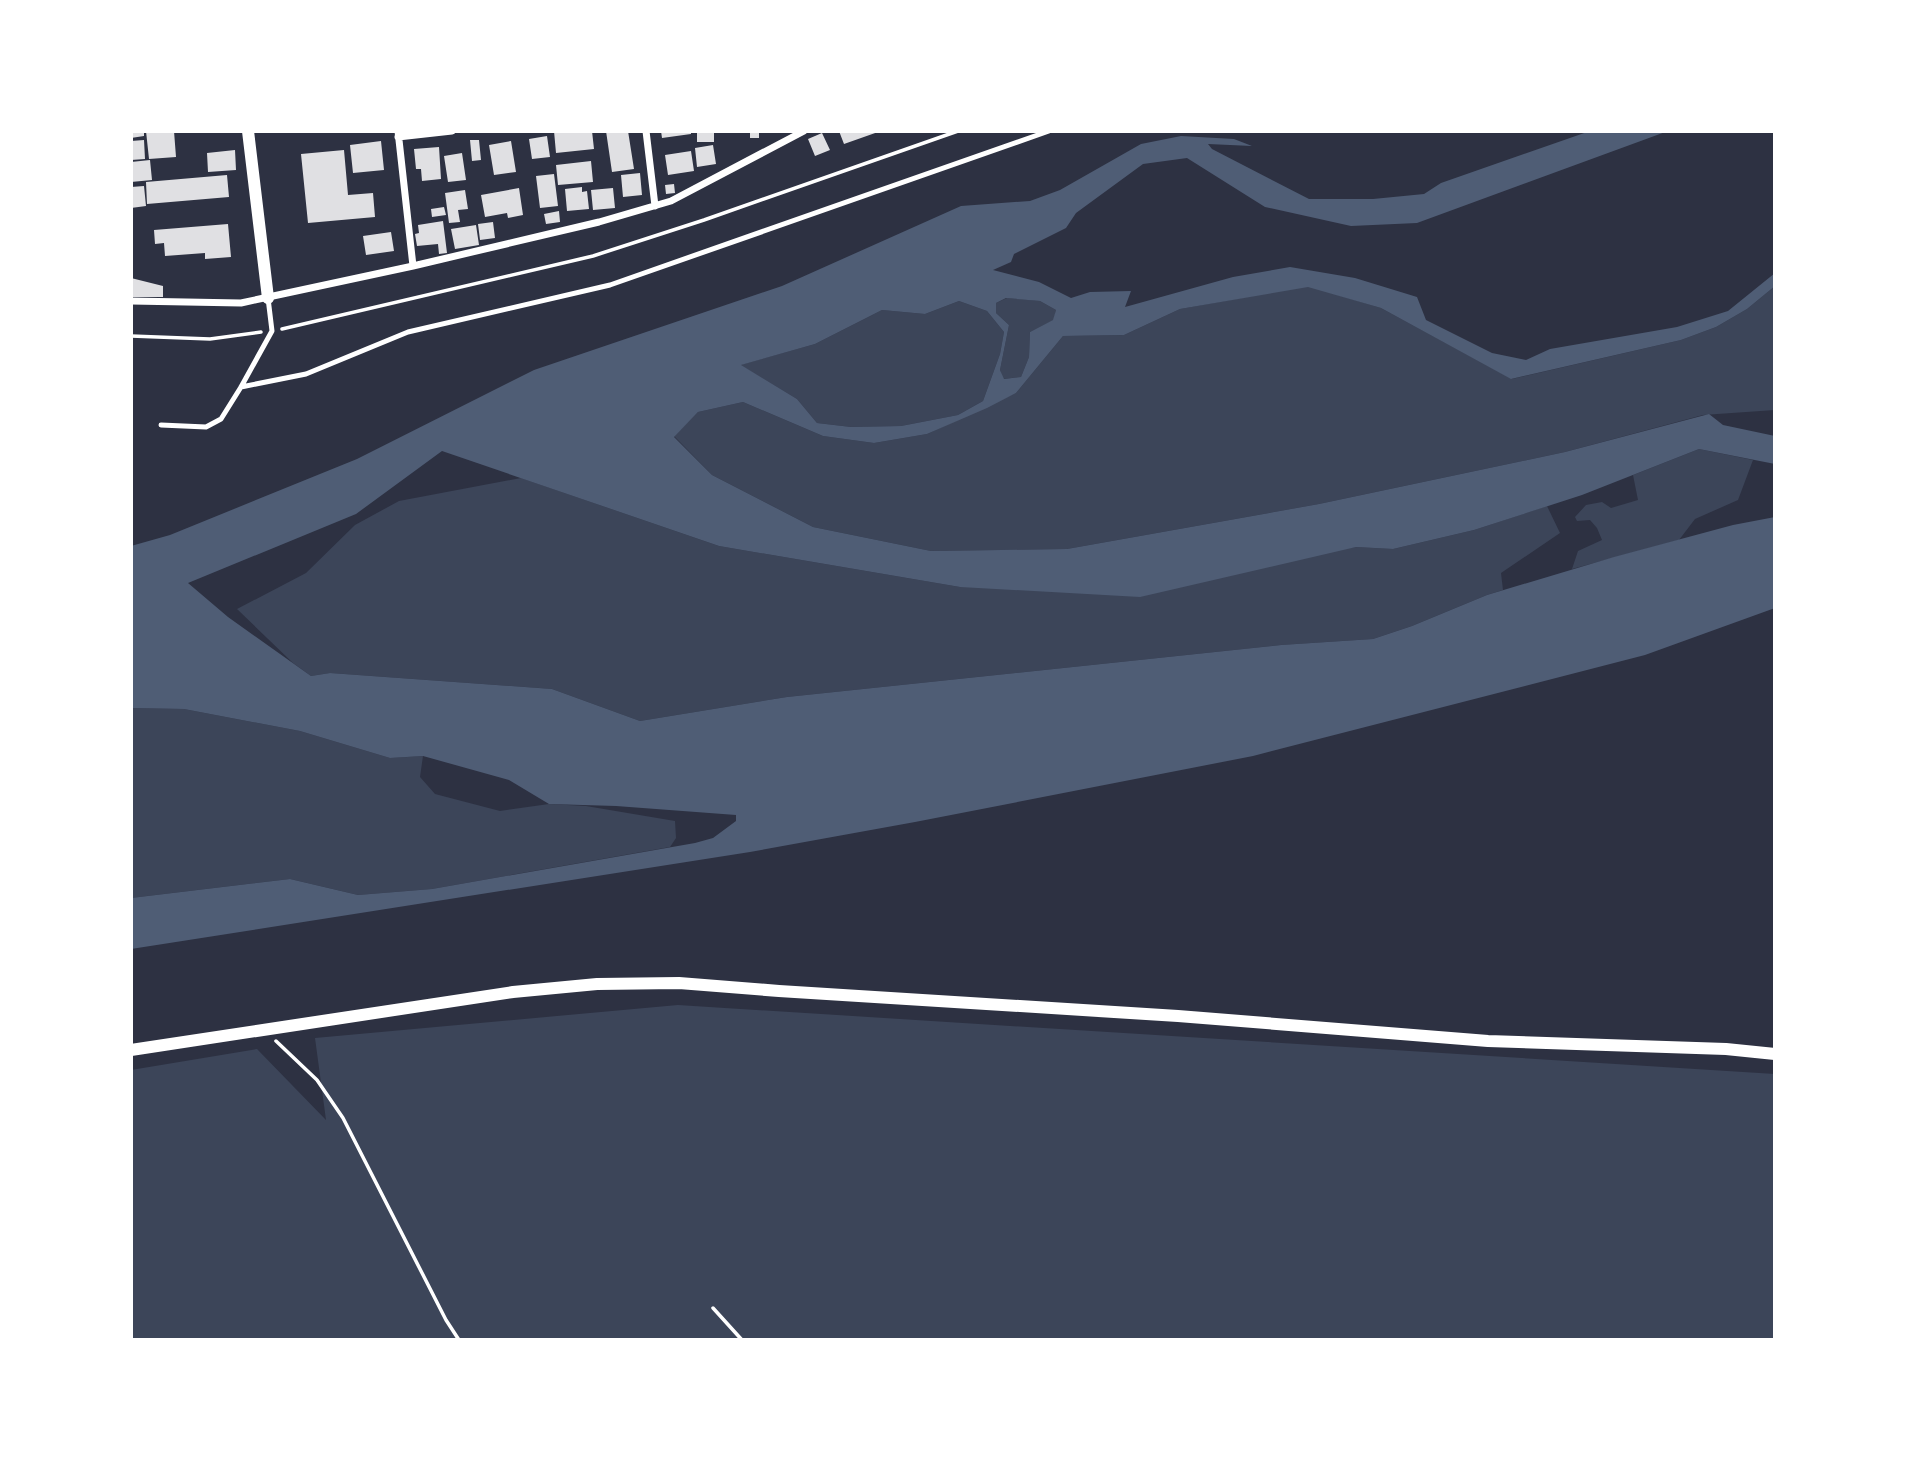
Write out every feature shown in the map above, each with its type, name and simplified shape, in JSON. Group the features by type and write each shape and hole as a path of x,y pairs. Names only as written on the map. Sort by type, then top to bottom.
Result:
{"street":[{"path":"248,131 268,298"},
{"path":"413,266 398,134 452,131"},
{"path":"646,131 655,206"},
{"path":"131,301 241,303 575,228 671,201 804,131"},
{"path":"131,1050 513,992 597,984 679,983 1178,1016 1488,1041 1726,1049 1775,1054"}],"lane":[{"path":"241,387 306,374 408,332 610,285 1049,131"},
{"path":"161,425 206,427 221,419 272,331 268,298"}],"path":[{"path":"131,335 210,339 272,331 593,256 958,131"},
{"path":"264,1030 317,1080 343,1118 446,1320 460,1340"},
{"path":"713,1308 742,1340"}],"shaded area":[{"path":"1590,131 1668,131 1417,223 1351,226 1265,207 1187,158 1143,164 1076,213 1066,228 1014,254 1011,262 993,270 1039,282 1071,298 1090,292 1131,291 1125,307 1233,277 1290,267 1355,278 1417,297 1426,320 1492,353 1526,360 1550,349 1677,327 1728,311 1775,273 1775,286 1747,309 1716,327 1681,340 1511,379 1381,308 1308,287 1180,309 1124,335 1063,336 1016,393 927,434 874,443 823,436 743,402 698,412 674,437 712,475 813,527 931,551 1067,549 1319,504 1565,452 1709,414 1723,425 1775,436 1775,464 1699,449 1582,495 1474,530 1393,549 1356,547 1140,597 960,587 719,546 442,451 356,514 188,583 228,617 311,676 330,673 552,689 640,721 787,697 1281,645 1373,639 1487,595 1614,557 1733,525 1775,517 1775,608 1645,655 1253,756 750,852 131,949 131,898 290,879 358,895 432,889 695,843 713,838 736,821 736,815 549,804 509,780 423,756 390,758 300,731 184,709 131,708 131,546 170,535 357,459 534,370 782,286 961,206 1030,201 1060,190 1141,144 1181,136 1234,139 1252,146 1208,144 1212,149 1309,199 1373,199 1424,194 1441,183","holes":["1006,298 1040,301 1056,310 1053,320 1030,332 1029,357 1021,377 1004,379 1000,370 1009,325 996,313 996,303","959,301 987,311 1004,332 1000,354 983,401 958,415 901,426 851,427 817,423 797,399 741,365 815,344 882,310 925,314"]},
{"path":"1308,286 1381,308 1512,379 1681,340 1716,327 1747,309 1775,286 1775,410 1703,415 1565,452 1319,504 1067,549 931,551 813,527 712,475 674,436 698,412 743,402 823,436 874,443 927,434 1016,393 1063,336 1124,335 1180,309"},
{"path":"1007,298 1040,301 1056,310 1054,320 1030,332 1029,357 1021,377 1003,379 1000,370 1009,325 996,313 996,303"},
{"path":"959,301 987,311 1004,332 1000,354 983,401 958,415 901,426 851,427 817,423 797,399 740,365 815,344 882,310 925,314"},
{"path":"1699,449 1753,460 1738,500 1695,519 1679,540 1572,569 1578,551 1602,540 1590,520 1577,521 1575,517 1586,505 1602,502 1611,508 1638,500 1633,475"},
{"path":"521,478 719,546 960,587 1356,547 1393,549 1474,530 1547,506 1560,533 1501,573 1503,590 1373,639 1281,645 787,697 640,721 552,689 330,673 311,676 293,663 237,609 306,573 355,525 399,501"},
{"path":"131,708 184,709 300,731 390,758 423,756 420,777 435,794 500,811 549,804 586,806 675,821 676,838 670,847 432,889 358,895 290,879 131,898"},
{"path":"678,1005 1775,1074 1775,1340 131,1340 131,1070 257,1049 326,1120 315,1038"}],"building":[{"path":"131,131 144,131 144,136 131,138"},
{"path":"146,131 174,131 176,157 149,159"},
{"path":"554,131 592,131 594,149 556,153"},
{"path":"606,131 628,131 634,169 612,172"},
{"path":"661,131 691,131 691,134 662,138"},
{"path":"697,131 714,131 714,142 697,142"},
{"path":"750,131 759,131 759,138 750,138"},
{"path":"839,131 878,131 878,132 844,144"},
{"path":"822,133 830,150 815,156 808,139"},
{"path":"547,136 550,157 532,159 529,139"},
{"path":"144,140 145,159 131,160 131,141"},
{"path":"470,140 479,140 481,160 472,161"},
{"path":"381,141 384,170 353,173 350,145"},
{"path":"511,141 516,172 494,175 489,145"},
{"path":"713,145 716,164 697,167 695,148"},
{"path":"439,147 441,179 422,181 421,169 416,169 414,149"},
{"path":"235,150 236,170 208,172 207,153"},
{"path":"344,150 348,195 373,193 375,217 308,223 301,154"},
{"path":"691,151 694,171 668,175 665,155"},
{"path":"462,153 466,180 448,182 444,156"},
{"path":"150,160 152,180 131,182 131,162"},
{"path":"591,161 593,182 558,185 556,165"},
{"path":"640,173 642,195 623,197 621,175"},
{"path":"554,174 558,206 540,208 536,176"},
{"path":"227,175 229,197 147,204 146,182"},
{"path":"674,184 675,193 666,194 665,185"},
{"path":"144,186 146,206 131,208 131,187"},
{"path":"582,187 582,192 587,191 589,209 567,211 565,189"},
{"path":"519,188 523,215 508,218 507,213 485,217 481,195"},
{"path":"613,188 615,208 593,210 591,190"},
{"path":"465,190 468,209 458,210 460,222 449,223 445,193"},
{"path":"444,207 446,215 432,217 431,209"},
{"path":"559,211 560,222 546,224 544,214"},
{"path":"443,221 447,253 439,254 438,244 417,246 415,234 419,233 418,225"},
{"path":"493,222 495,238 480,240 478,224"},
{"path":"228,224 231,257 205,259 205,253 165,256 164,243 155,244 154,230"},
{"path":"476,225 479,245 455,249 451,229"},
{"path":"391,232 394,251 366,255 363,236"},
{"path":"131,278 163,286 163,297 131,297"}]}
